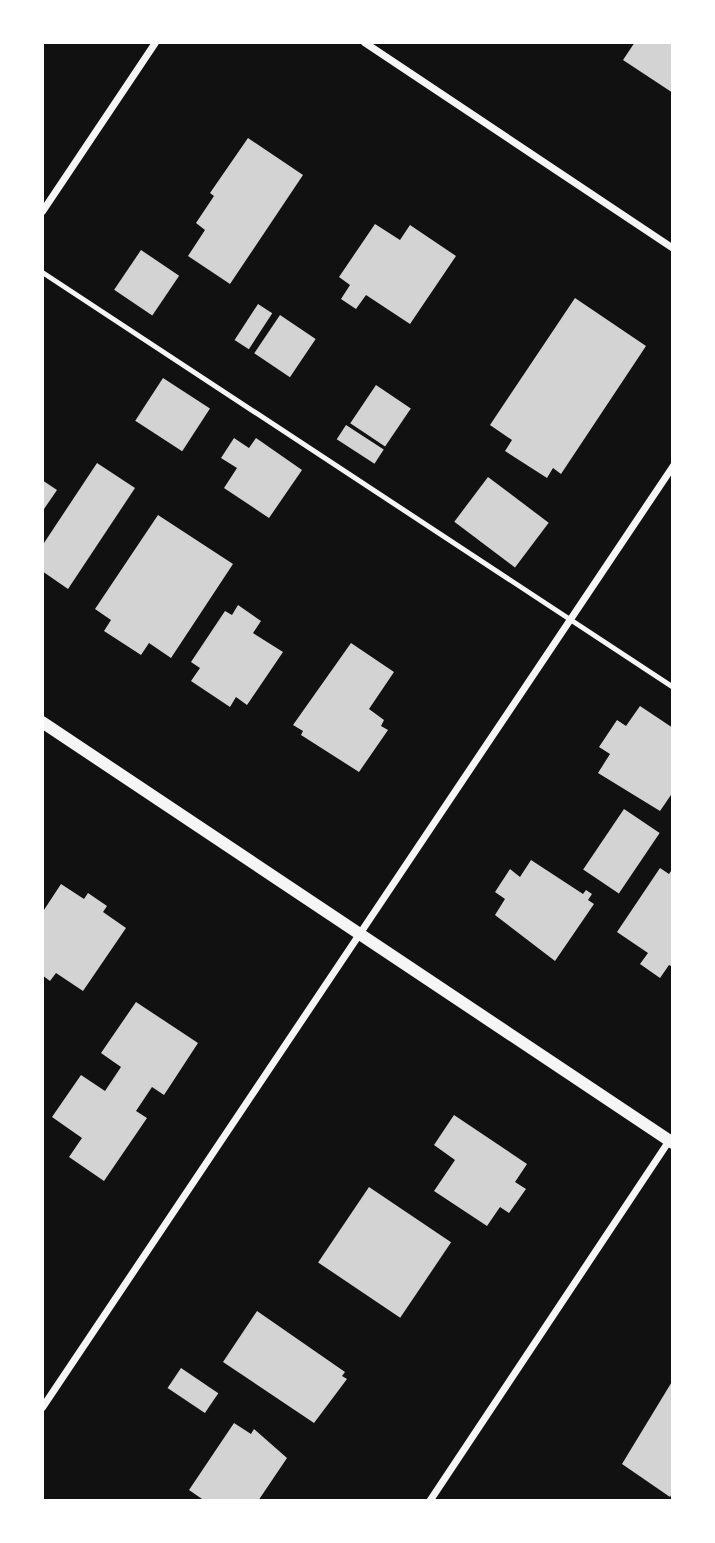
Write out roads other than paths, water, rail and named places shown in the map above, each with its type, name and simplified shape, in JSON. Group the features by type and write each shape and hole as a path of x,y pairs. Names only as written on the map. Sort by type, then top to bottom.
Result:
{"street":[{"path":"42,211 155,42"},
{"path":"364,42 673,248"},
{"path":"42,1407 673,465"},
{"path":"42,722 671,1142 429,1501"}],"lane":[{"path":"42,272 673,687"}]}
